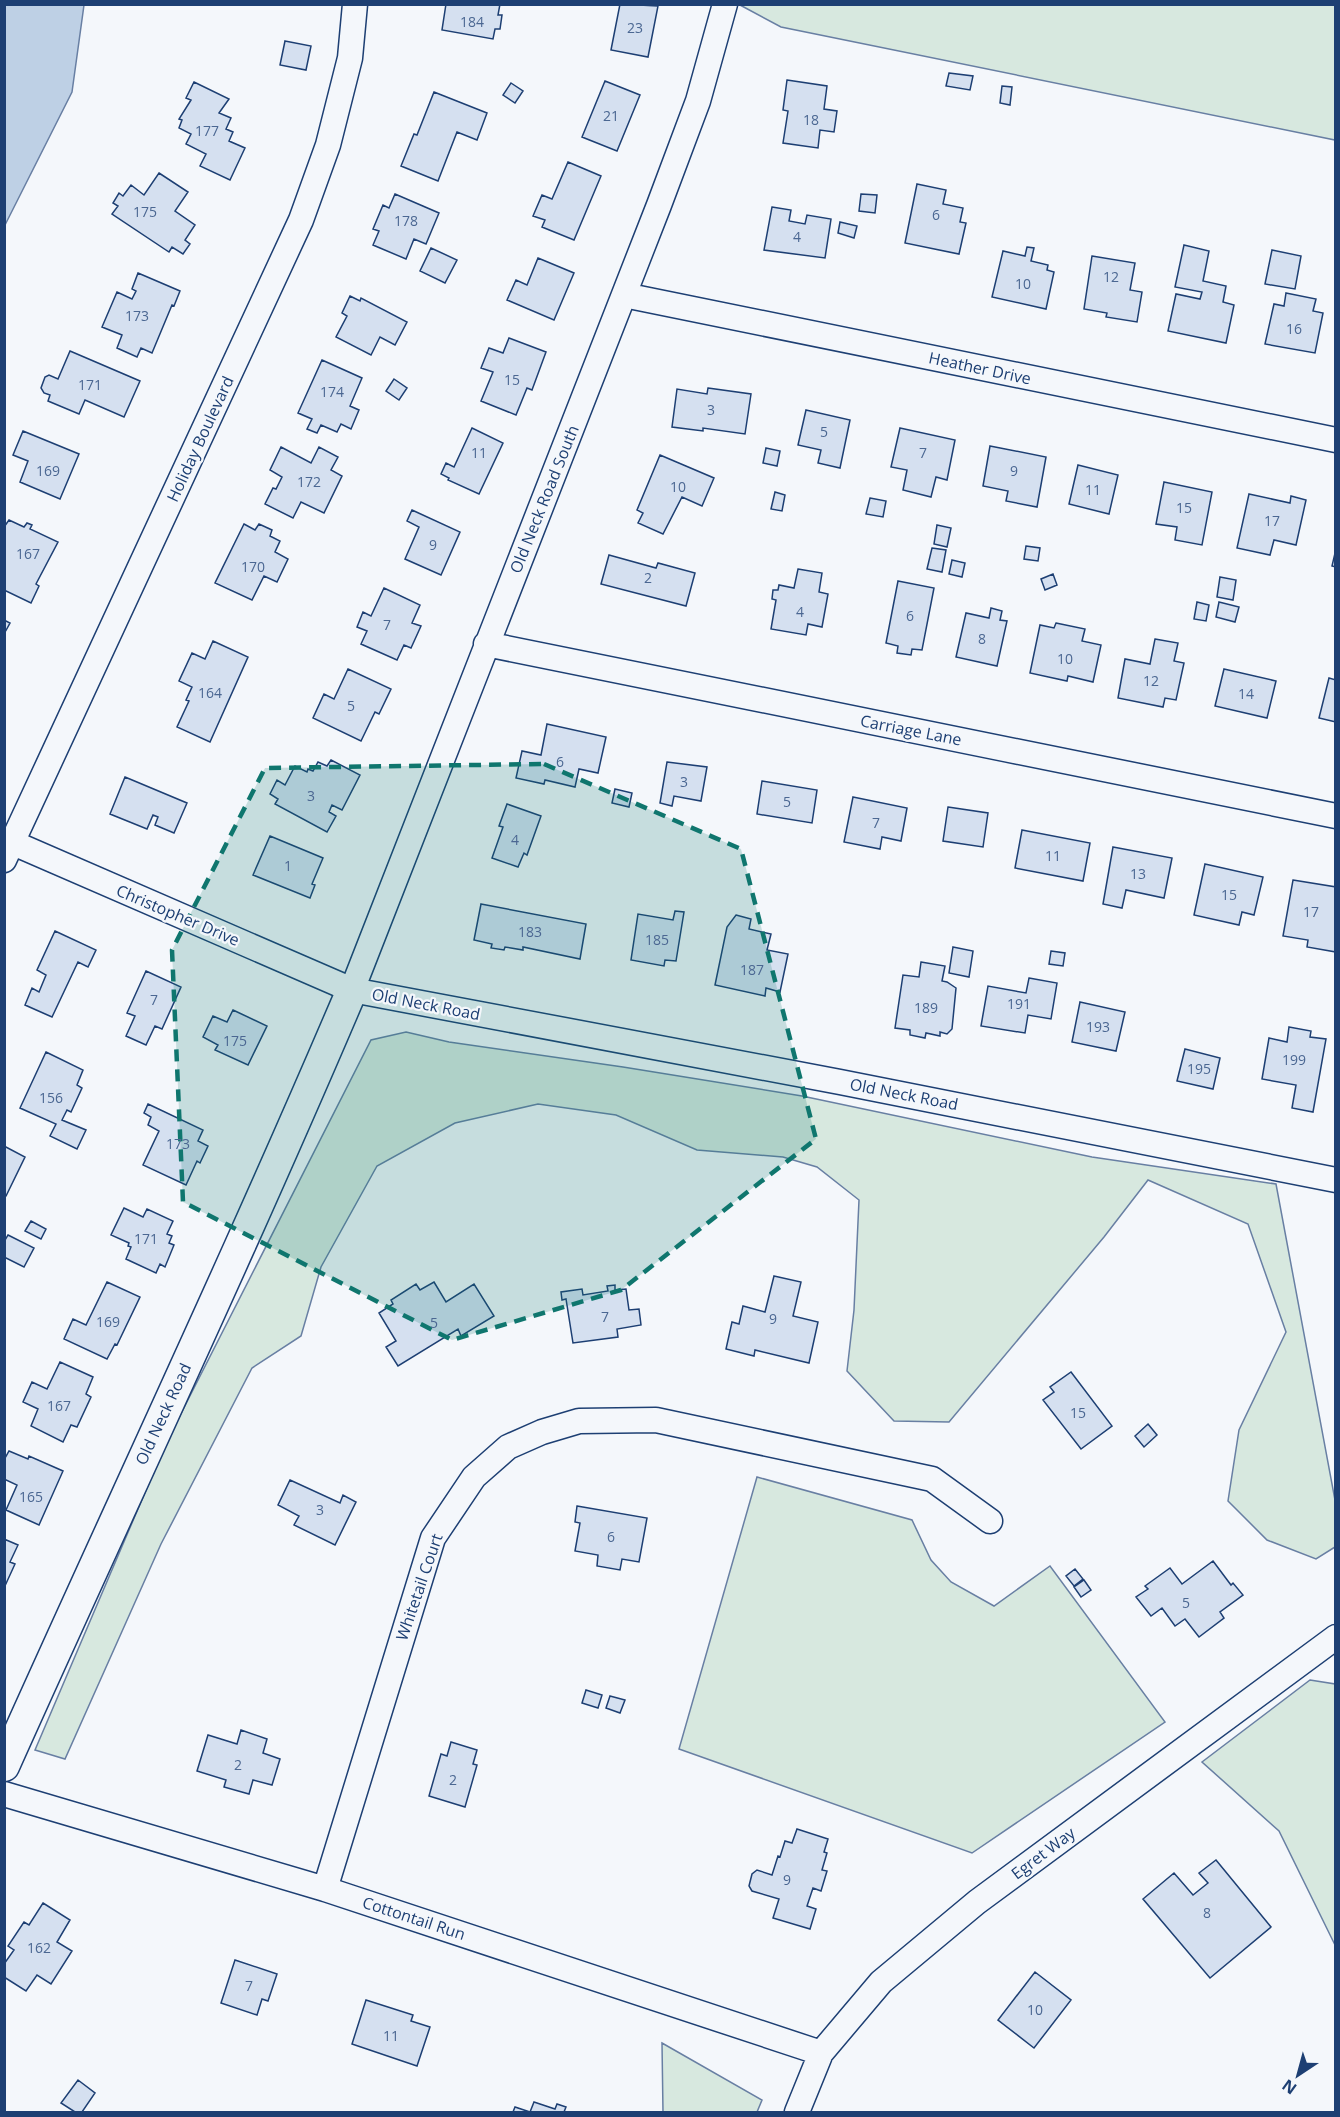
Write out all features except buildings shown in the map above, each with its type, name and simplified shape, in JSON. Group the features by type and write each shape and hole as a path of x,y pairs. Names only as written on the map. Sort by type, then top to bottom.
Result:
{"street":[{"name":"Holiday Boulevard","path":"8,848 301,220 328,146 350,58 355,4"},
{"name":"Old Neck Road South","path":"352,990 698,101 725,4"},
{"name":"Heather Drive","path":"624,295 1335,440"},
{"name":"Carriage Lane","path":"486,644 1335,816"},
{"name":"Christopher Drive","path":"8,848 352,990"},
{"name":"Old Neck Road","path":"4,1766 279,1162 352,990 828,1079 1335,1180"},
{"name":"Whitetail Court","path":"325,1889 433,1538 474,1477 508,1447 542,1432 579,1421 656,1420 932,1479 990,1521"},
{"name":"Egret Way","path":"797,2112 821,2053 881,1982 977,1902 1335,1637"},
{"name":"Cottontail Run","path":"4,1794 325,1889 821,2053"}],"highlighted area":[{"path":"544,764 741,849 816,1139 621,1290 452,1340 183,1202 172,950 265,768"}],"shaded area":[{"path":"740,5 1335,5 1335,140 781,27"},
{"path":"406,1032 449,1042 802,1096 1092,1157 1276,1184 1335,1500 1335,1547 1316,1559 1267,1540 1228,1501 1239,1430 1286,1332 1248,1224 1148,1180 1104,1237 949,1422 894,1421 847,1371 854,1310 859,1200 817,1167 783,1157 697,1150 616,1115 538,1104 455,1123 377,1166 321,1267 301,1336 252,1368 161,1544 65,1759 35,1750 167,1441 371,1040"},
{"path":"757,1477 912,1520 931,1560 951,1582 994,1606 1050,1566 1165,1722 972,1853 679,1749"},
{"path":"1310,1680 1335,1684 1335,1945 1279,1831 1202,1762"},
{"path":"662,2043 762,2100 757,2112 663,2112"}],"water":[{"path":"5,4 84,5 72,92 5,225"}]}
